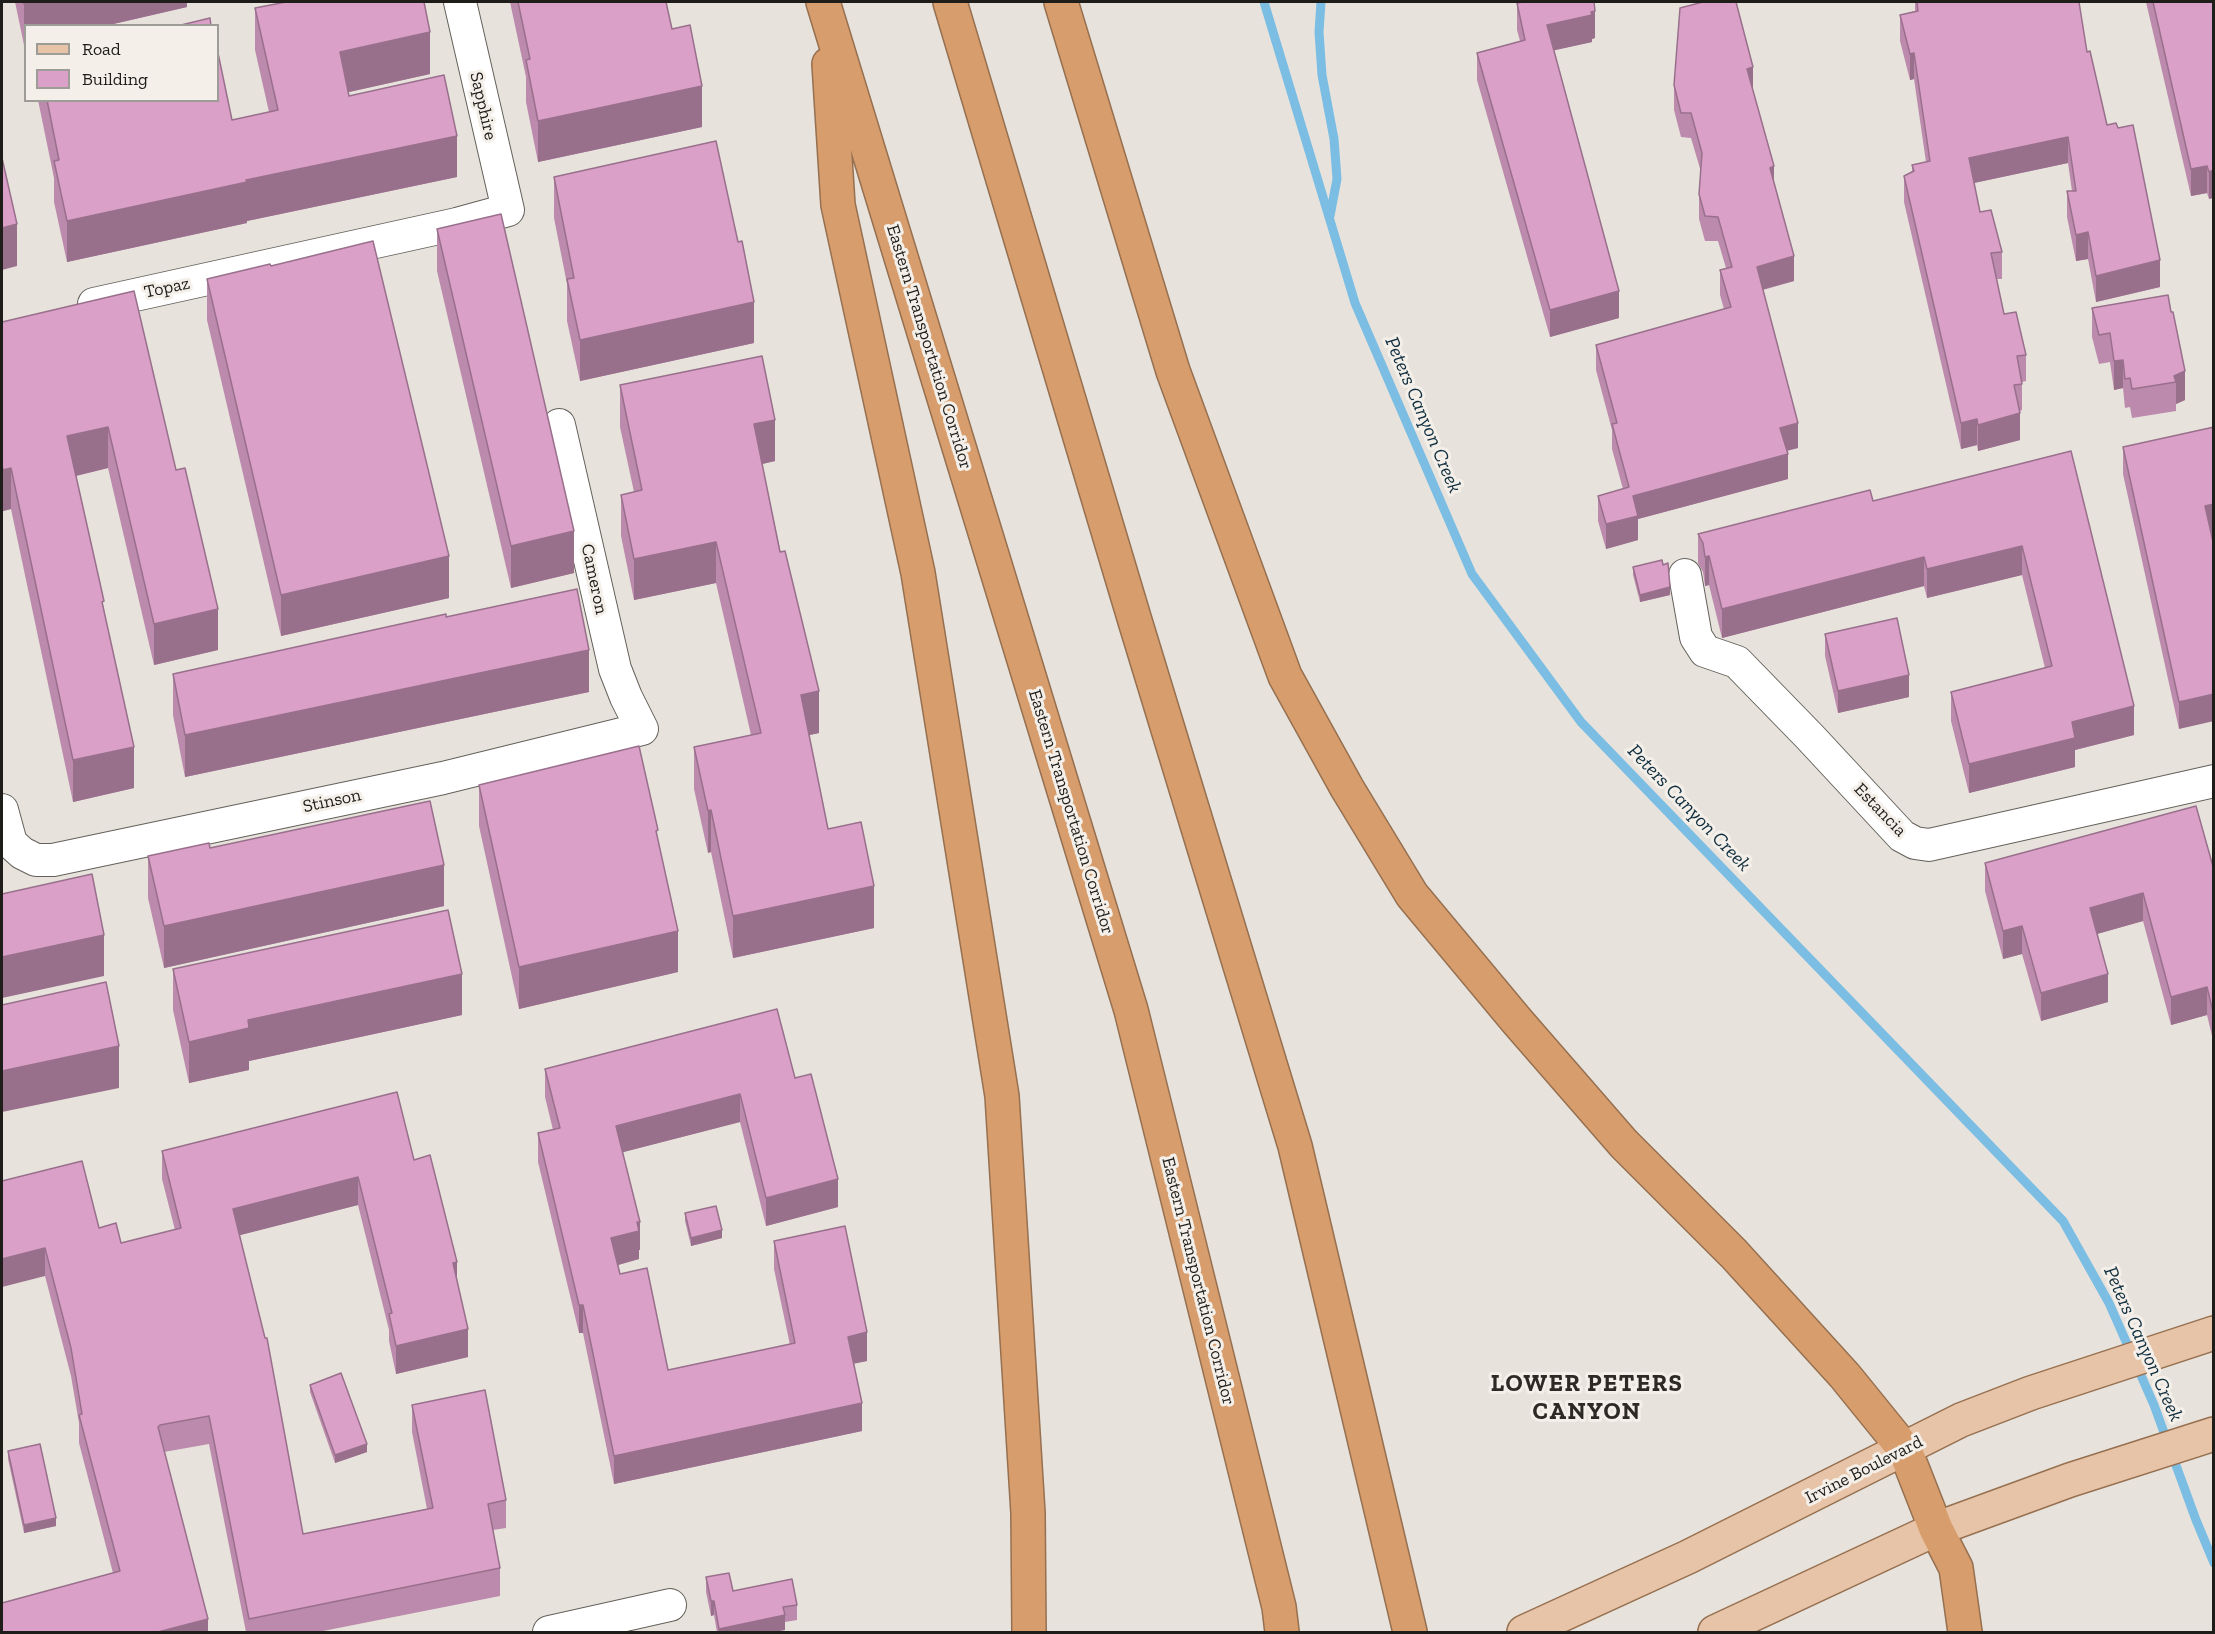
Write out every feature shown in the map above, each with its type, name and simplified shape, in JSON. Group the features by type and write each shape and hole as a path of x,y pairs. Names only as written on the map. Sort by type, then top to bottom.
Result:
{"highway":[{"path":"950,2 1295,1146 1410,1632"},
{"path":"1061,2 1173,371 1285,676 1347,788 1412,895 1517,1021 1624,1144 1734,1254 1837,1367 1905,1450 1936,1529 1956,1568 1965,1632"},
{"path":"824,5 838,206 918,573 1002,1096 1028,1513 1029,1632"},
{"name":"Eastern Transportation Corridor","path":"824,5 1131,1010 1276,1596 1282,1632"}],"main road":[{"name":"Irvine Boulevard","path":"1524,1632 1688,1557 1961,1420 2031,1393 2214,1333"},
{"path":"1715,1632 1936,1529 2070,1480 2214,1434"}],"street":[{"name":"Sapphire","path":"460,2 508,210"},
{"name":"Topaz","path":"72,309 457,224 508,210"},
{"name":"Cameron","path":"560,425 615,669 642,729"},
{"name":"Estancia","path":"1685,575 1696,637 1705,651 1737,662 1810,736 1902,836 1915,843 1929,845 2214,782"},
{"name":"Stinson","path":"2,810 11,843 22,853 36,860 53,860 443,778 642,729"},
{"path":"549,1632 670,1605"}],"building":[{"path":"286,2 424,2 430,32 340,52 349,96 444,75 457,136 246,180 247,182 67,221 54,161 59,160 47,102 219,102 219,58 232,120 278,110 255,8"},
{"path":"518,2 666,2 672,29 690,25 702,86 538,121 526,60 530,59"},
{"path":"1594,2 1595,11 1591,12 1592,15 1547,25 1619,291 1550,310 1477,53 1525,40 1517,3"},
{"path":"1703,2 1736,2 1753,67 1747,69 1774,166 1770,168 1794,256 1757,267 1798,423 1780,428 1788,454 1633,496 1638,516 1606,524 1598,496 1629,487 1612,424 1617,423 1596,345 1731,307 1720,270 1732,267 1718,217 1705,216 1699,194 1702,153 1691,113 1681,113 1674,85 1680,8"},
{"path":"1917,2 2079,2 2087,52 2090,51 2107,125 2116,123 2118,128 2133,125 2160,260 2096,276 2088,232 2076,235 2067,191 2076,191 2068,137 1969,158 1980,212 1991,210 2002,252 1991,253 2004,314 2016,312 2026,355 2017,356 2022,384 2014,385 2020,413 1978,425 1977,419 1961,423 1904,176 1914,171 1912,165 1930,161 1914,53 1910,54 1900,15 1918,11"},
{"path":"2153,2 2214,2 2214,170 2209,172 2207,166 2191,169"},
{"path":"210,18 211,24 185,24"},
{"path":"716,141 738,242 742,241 754,302 580,340 567,279 574,278 554,177"},
{"path":"2,158 17,224 2,228"},
{"path":"501,214 574,531 511,546 437,229"},
{"path":"373,241 449,556 281,595 207,279"},
{"path":"134,291 176,470 185,468 218,609 154,624 108,427 67,436 134,747 73,760 11,468 3,470 2,464 2,322"},
{"path":"2168,295 2185,371 2174,376 2176,382 2132,389 2130,378 2125,379 2123,360 2114,361 2110,333 2099,335 2092,308"},
{"path":"762,356 775,420 754,424 780,552 785,551 819,691 801,695 828,829 861,822 874,886 733,916 711,810 708,811 694,747 761,733 716,542 634,559 621,495 642,490 620,385"},
{"path":"2214,427 2214,504 2205,506 2214,546 2214,694 2179,702 2123,447"},
{"path":"2071,451 2134,706 2072,722 2075,738 1969,764 1951,692 2052,666 2022,546 1927,569 1924,557 1722,609 1709,556 1705,557 1703,543 1698,534 1870,490 1873,501"},
{"path":"1662,560 1663,565 1668,563 1670,587 1640,595 1633,567"},
{"path":"577,589 589,650 185,735 173,674 446,614 446,617"},
{"path":"1897,618 1909,675 1838,691 1825,634"},
{"path":"639,746 678,931 519,967 479,785"},
{"path":"430,801 444,865 164,926 148,856 209,843 210,848"},
{"path":"2196,806 2214,870 2214,1016 2207,987 2171,997 2143,893 2090,908 2108,974 2041,993 2022,926 2003,931 1985,863"},
{"path":"92,874 104,935 2,957 2,894"},
{"path":"448,910 462,974 248,1020 249,1028 189,1042 173,969"},
{"path":"106,982 119,1046 2,1071 2,1005"},
{"path":"777,1009 795,1078 811,1074 838,1179 766,1198 740,1094 616,1126 640,1222 637,1222 639,1231 611,1238 620,1274 647,1268 668,1370 795,1343 774,1241 845,1226 867,1332 848,1337 862,1403 614,1456 583,1305 579,1305 538,1133 560,1128 545,1069"},
{"path":"397,1092 414,1160 430,1155 457,1262 453,1263 468,1329 396,1346 389,1314 392,1313 358,1177 233,1209 265,1338 267,1338 303,1534 433,1508 412,1405 485,1390 506,1500 488,1504 500,1568 249,1619 209,1416 158,1427 208,1619 158,1632 2,1632 2,1603 120,1571 79,1415 82,1414 71,1348 45,1248 2,1259 2,1181 82,1161 99,1228 116,1223 121,1243 181,1228 162,1151"},
{"path":"716,1206 722,1230 691,1238 685,1213"},
{"path":"341,1373 367,1444 335,1455 310,1385"},
{"path":"40,1444 56,1518 24,1525 8,1451"},
{"path":"729,1573 733,1591 792,1579 797,1605 783,1607 785,1615 719,1629 714,1601 711,1601 706,1577"}],"waterway":[{"name":"Peters Canyon Creek","path":"1264,2 1355,303 1472,574 1581,722 2063,1221 2109,1303 2154,1405 2214,1563"},
{"path":"1321,2 1319,32 1322,75 1334,139 1337,179 1330,216"}],"district":[{"name":"LOWER PETERS CANYON","path":"1587,1398"}]}
